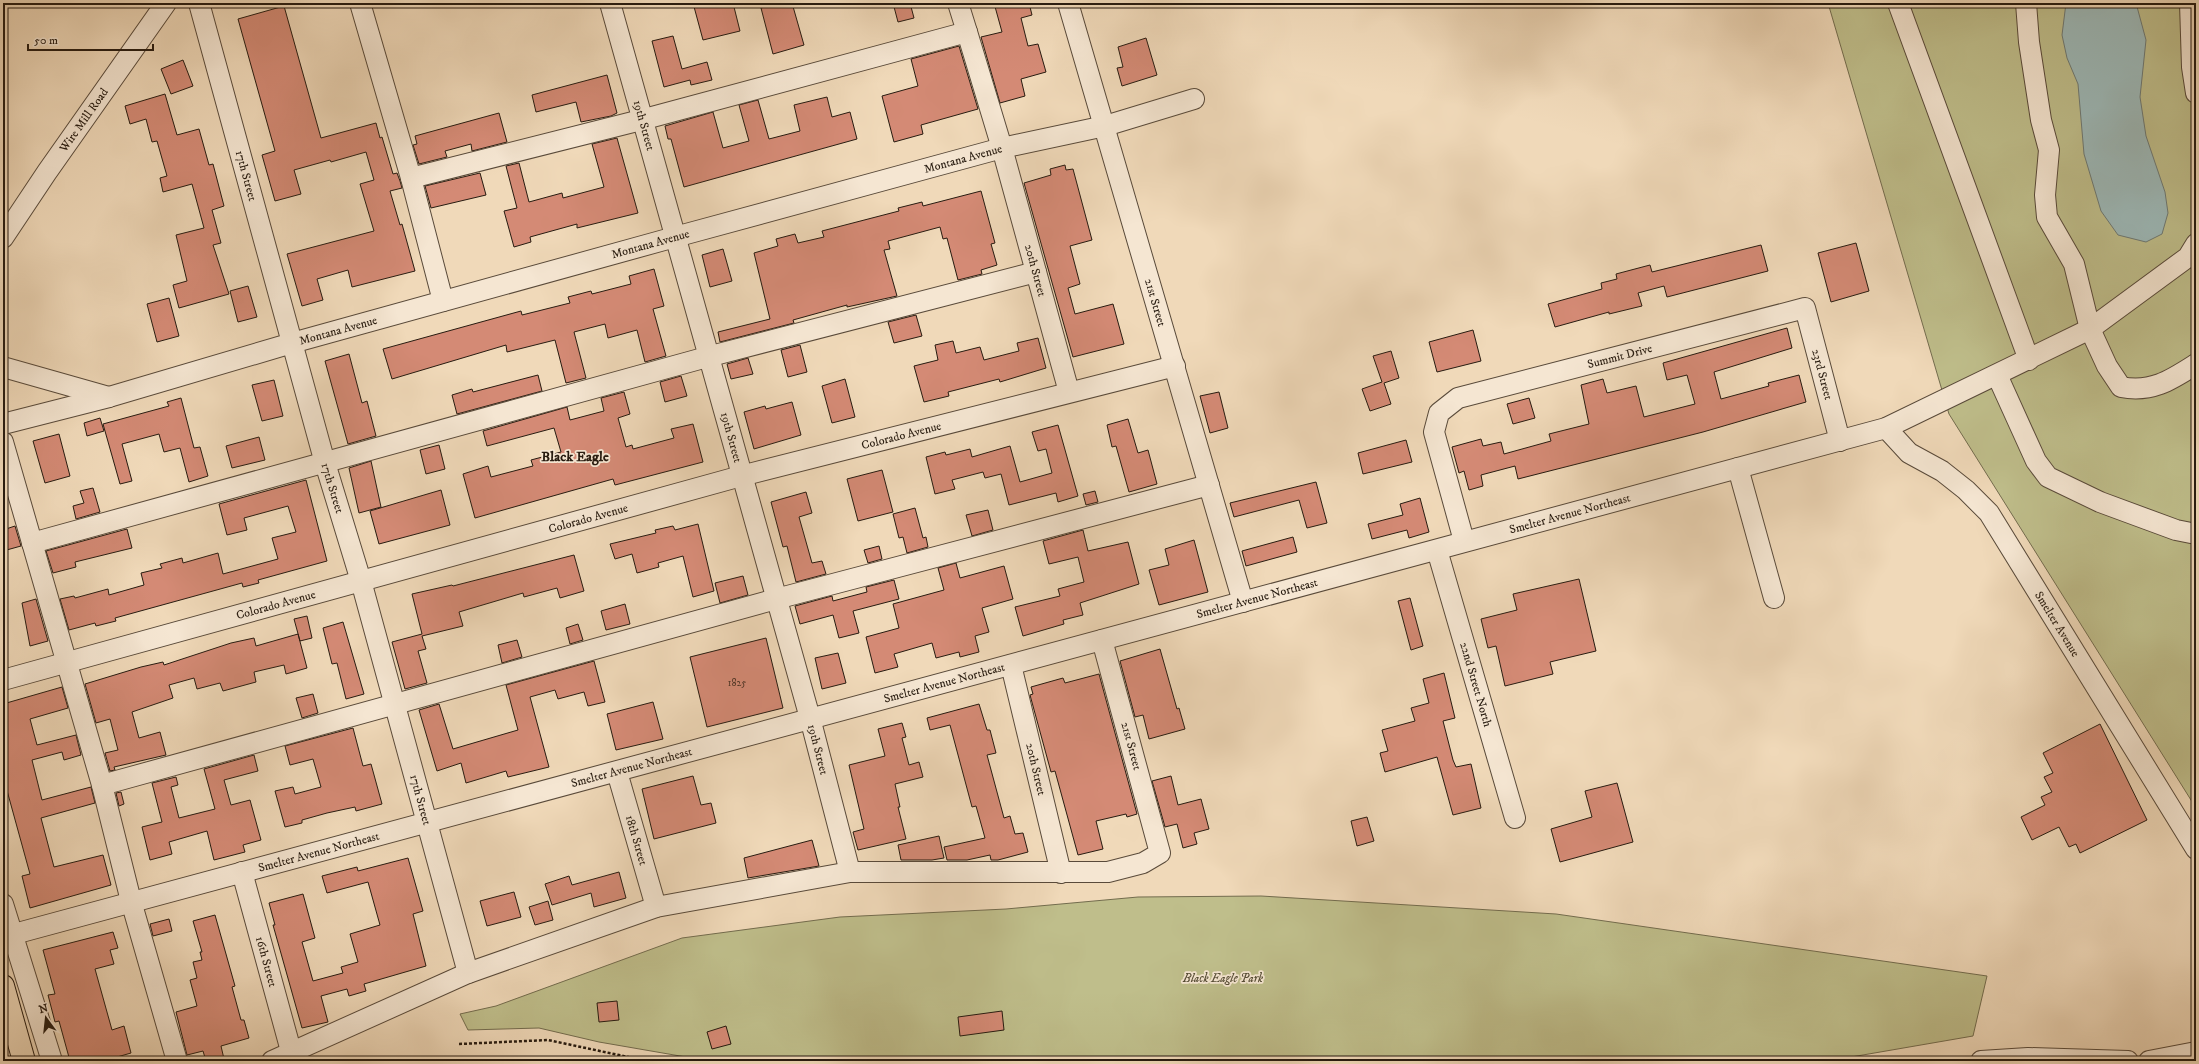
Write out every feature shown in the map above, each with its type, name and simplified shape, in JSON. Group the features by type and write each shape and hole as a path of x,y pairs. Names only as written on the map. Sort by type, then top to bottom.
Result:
{"main road":[{"path":"3,986 24,1061"}],"street":[{"name":"Wire Mill Road","path":"3,238 47,172 166,3"},
{"name":"17th Street","path":"199,3 325,463 361,581 428,822 468,973"},
{"path":"360,3 411,178 443,301"},
{"name":"19th Street","path":"610,3 707,357 810,718 850,872"},
{"name":"20th Street","path":"958,3 1002,148 1069,392"},
{"name":"21st Street","path":"1068,3 1243,602"},
{"path":"1898,3 2029,360"},
{"path":"2026,3 2029,42 2041,120 2049,150 2045,195 2047,217 2074,264 2090,329 2107,366 2121,387 2134,389 2163,384 2196,364"},
{"path":"2190,3 2192,67 2196,93"},
{"path":"411,178 642,120 967,32"},
{"name":"Montana Avenue","path":"3,424 109,397 292,343 675,237 1002,148 1105,126 1194,99"},
{"name":"Smelter Avenue Northeast","path":"7,936 131,901 617,772 810,718 1886,428 2029,360 2090,329 2189,258 2188,256 2196,244"},
{"path":"32,543 707,357 1036,272"},
{"name":"Summit Drive","path":"1464,541 1434,432 1439,413 1458,398 1804,308"},
{"name":"23rd Street","path":"1804,308 1840,441"},
{"name":"Colorado Avenue","path":"3,680 68,664 741,476 1175,366"},
{"path":"3,367 109,397"},
{"path":"1997,375 2036,461 2048,477 2100,502 2176,530 2196,534"},
{"name":"Smelter Avenue","path":"1886,428 1909,453 1942,471 1966,490 1989,513 2196,849"},
{"path":"3,442 68,664 102,785 131,901 177,1061"},
{"path":"1738,468 1774,598"},
{"path":"102,785 395,706 776,599 1209,485"},
{"name":"22nd Street North","path":"1437,550 1515,818"},
{"name":"21st Street","path":"1061,873 1108,872 1143,863 1160,853 1102,640"},
{"name":"20th Street","path":"1011,665 1061,873"},
{"name":"18th Street","path":"617,772 656,907"},
{"name":"16th Street","path":"242,872 291,1051"},
{"path":"272,1061 291,1051 468,973 656,907 850,872 1061,873"},
{"path":"3,904 7,936 52,1061"},
{"path":"2149,1061 2196,1052"},
{"path":"1981,1061 2028,1058 2128,1061"}],"path":[{"path":"459,1044 548,1040 648,1061"}],"green space":[{"path":"1828,3 2196,3 2196,808 1949,414"},
{"name":"Black Eagle Park","path":"1261,896 1556,914 1987,976 1973,1036 1828,1061 709,1061 599,1042 539,1028 468,1030 460,1014 496,1006 682,938 840,917 1006,909 1138,897"}],"water":[{"path":"2066,3 2136,3 2146,40 2140,97 2146,136 2165,192 2168,213 2162,234 2146,242 2118,235 2101,211 2084,154 2078,84 2067,58 2062,35"}],"building":[{"path":"693,3 733,3 740,31 703,40"},
{"path":"780,3 792,3 804,45 773,54 761,8"},
{"path":"893,3 910,3 914,18 898,22"},
{"path":"994,3 1029,3 1032,15 1021,18 1028,46 1038,44 1046,72 1021,79 1025,96 1000,103 981,37 1002,32"},
{"path":"284,6 321,138 376,123 380,138 382,137 393,174 397,173 402,188 390,191 400,225 402,224 415,271 352,287 348,270 317,279 323,300 302,306 287,254 374,231 360,184 374,180 366,152 331,162 330,160 294,170 301,194 275,201 262,155 275,151 238,19"},
{"path":"673,36 682,69 707,62 712,80 691,85 690,80 664,87 652,41"},
{"path":"1146,38 1157,75 1122,86 1117,68 1123,67 1118,47"},
{"path":"959,46 978,109 921,125 923,134 894,142 882,96 918,86 911,59"},
{"path":"183,60 193,86 171,94 161,69"},
{"path":"607,75 617,113 611,116 581,122 576,102 536,112 532,95"},
{"path":"165,94 177,135 199,129 209,165 213,164 224,206 212,210 221,243 213,245 229,294 179,308 173,285 187,281 176,235 204,228 192,184 163,192 160,178 167,176 157,141 152,142 146,119 130,124 125,106"},
{"path":"827,97 832,117 850,112 857,139 684,187 671,139 668,139 665,126 713,112 723,148 749,141 739,105 758,100 769,139 800,131 794,105"},
{"path":"499,113 507,142 472,151 471,144 445,151 447,157 419,164 413,145 417,144 415,136"},
{"path":"617,138 638,213 577,228 577,224 530,237 531,242 514,247 504,211 517,208 506,166 519,163 529,202 562,193 563,198 604,187 592,144"},
{"path":"1065,165 1066,170 1073,169 1092,240 1070,246 1080,284 1068,288 1075,314 1113,304 1124,344 1073,357 1024,183 1051,175 1050,169"},
{"path":"480,173 486,195 431,208 425,186"},
{"path":"981,191 995,243 991,244 997,265 981,270 982,274 958,280 947,238 943,239 940,227 888,241 890,249 884,250 897,296 847,307 847,305 793,320 794,323 720,342 718,332 770,319 754,253 778,246 776,239 795,234 798,243 824,237 822,231 899,211 898,208 922,202 923,206"},
{"path":"1856,243 1869,291 1831,302 1818,253"},
{"path":"1761,245 1768,271 1667,297 1664,286 1638,293 1642,306 1609,314 1609,312 1555,327 1548,304 1602,289 1601,283 1617,279 1616,274 1650,265 1652,272"},
{"path":"723,249 732,281 710,287 702,255"},
{"path":"654,269 664,306 653,309 666,356 645,362 637,330 608,338 605,324 574,332 586,378 566,383 555,340 507,352 506,345 392,379 383,349 521,311 522,315 570,303 568,297 591,291 592,294 631,284 629,276"},
{"path":"248,286 257,317 238,322 230,291"},
{"path":"169,298 179,336 157,342 147,304"},
{"path":"916,315 922,336 894,343 888,322"},
{"path":"1787,328 1792,348 1714,372 1721,399 1769,386 1768,383 1799,375 1806,402 1703,432 1518,479 1515,466 1481,475 1483,486 1469,490 1464,471 1459,473 1452,447 1481,439 1483,446 1501,442 1504,454 1551,441 1549,434 1589,424 1581,385 1603,379 1607,393 1636,386 1644,417 1695,404 1687,375 1667,380 1663,363"},
{"path":"1473,330 1481,361 1437,372 1429,342"},
{"path":"1038,338 1046,368 1000,382 999,379 948,392 949,396 924,402 914,366 938,360 935,345 953,341 956,353 980,347 984,360 1019,351 1017,343"},
{"path":"800,345 807,372 788,377 781,350"},
{"path":"1391,351 1399,378 1384,383 1391,404 1370,411 1362,389 1382,382 1373,356"},
{"path":"349,354 362,403 367,401 376,436 348,444 325,361"},
{"path":"748,358 753,374 731,379 727,364"},
{"path":"538,375 542,391 457,414 452,395 472,389 473,392"},
{"path":"681,376 687,396 665,402 660,382"},
{"path":"845,379 855,417 832,423 822,386"},
{"path":"274,380 283,416 262,421 252,385"},
{"path":"624,392 630,414 618,418 626,447 632,445 633,449 674,438 671,429 693,424 703,462 615,485 613,479 475,518 463,474 488,466 491,477 533,466 531,460 561,452 554,428 487,446 483,431 567,407 570,420 604,411 601,398"},
{"path":"1219,392 1228,428 1210,433 1200,396"},
{"path":"181,398 194,448 200,447 208,476 189,482 180,448 164,452 159,434 122,444 132,481 120,484 103,424 169,406 167,402"},
{"path":"1529,398 1535,418 1513,424 1507,404"},
{"path":"792,402 801,435 754,449 744,412 765,406 766,409"},
{"path":"100,418 104,431 87,436 84,423"},
{"path":"1128,419 1138,453 1148,450 1157,484 1129,492 1116,446 1112,447 1107,425"},
{"path":"1058,425 1078,496 1058,502 1056,493 1009,505 1001,474 985,478 983,472 952,480 955,489 935,494 926,457 945,452 946,455 970,449 972,457 1010,446 1020,482 1052,473 1046,449 1038,451 1032,432"},
{"path":"59,434 70,476 45,483 33,441"},
{"path":"259,437 265,460 232,468 226,446"},
{"path":"1406,440 1412,462 1363,474 1358,453"},
{"path":"439,445 445,469 426,474 420,450"},
{"path":"371,461 381,507 359,513 349,468"},
{"path":"882,470 893,512 858,521 847,479"},
{"path":"306,480 327,561 258,580 259,583 243,587 242,583 115,618 116,621 96,626 95,623 69,630 60,599 74,596 75,598 108,589 109,595 144,585 141,573 162,568 160,564 182,558 183,563 218,553 223,574 278,559 272,538 296,532 288,506 244,518 247,530 227,535 219,504"},
{"path":"1316,482 1327,523 1307,528 1299,500 1234,517 1230,503"},
{"path":"93,488 100,512 76,519 73,506 84,503 80,491"},
{"path":"441,490 450,525 379,544 370,511"},
{"path":"1095,491 1098,502 1086,505 1083,494"},
{"path":"806,492 812,513 799,517 812,563 822,561 826,574 796,582 787,546 783,547 771,502"},
{"path":"1420,498 1429,532 1409,538 1407,530 1372,539 1368,524 1403,515 1400,504"},
{"path":"915,508 923,538 926,537 928,547 907,553 903,537 899,538 893,514"},
{"path":"988,510 993,530 972,536 966,515"},
{"path":"698,524 714,591 693,597 683,556 658,563 659,567 637,573 632,554 615,559 610,544 656,533 655,530 673,526 675,530"},
{"path":"15,526 21,546 3,551 3,530"},
{"path":"127,529 132,548 75,562 76,567 53,573 46,551"},
{"path":"1083,530 1088,551 1128,542 1139,584 1080,603 1083,615 1063,620 1064,624 1023,636 1015,607 1060,596 1058,589 1084,582 1078,557 1049,564 1043,541"},
{"path":"1293,537 1297,552 1246,566 1242,551"},
{"path":"1194,540 1208,592 1159,605 1149,570 1169,565 1165,549"},
{"path":"879,546 882,559 868,563 864,550"},
{"path":"574,555 584,591 560,598 557,588 524,597 523,593 459,612 463,626 422,636 426,649 418,651 427,683 405,689 392,642 422,634 412,594 453,586"},
{"path":"956,563 960,578 1004,566 1013,599 982,608 989,632 975,636 979,652 960,657 959,652 936,658 932,643 894,654 898,667 875,673 866,637 899,628 893,604 944,590 938,568"},
{"path":"743,576 748,595 720,603 715,583"},
{"path":"1579,579 1596,651 1550,662 1553,674 1505,686 1496,646 1488,648 1481,619 1517,610 1513,594"},
{"path":"894,580 899,599 853,611 859,633 839,638 833,615 800,624 795,606 832,596 833,601 867,592 866,587"},
{"path":"1410,598 1423,646 1411,650 1398,601"},
{"path":"36,599 48,641 30,646 22,603"},
{"path":"625,604 630,624 606,630 601,611"},
{"path":"307,616 312,638 300,641 294,619"},
{"path":"343,622 364,694 346,699 337,663 332,664 323,628"},
{"path":"578,624 583,640 570,644 566,628"},
{"path":"298,634 307,668 286,674 284,665 254,672 256,682 223,691 220,683 197,689 194,678 169,685 173,698 132,712 139,738 160,732 166,755 114,767 115,770 110,771 105,753 118,750 110,719 96,723 85,684 141,667 163,662 164,665 231,643 254,638 256,646"},
{"path":"766,638 783,708 707,727 690,657"},
{"path":"517,640 522,657 502,663 498,645"},
{"path":"1160,649 1177,709 1179,708 1185,729 1149,739 1143,715 1135,717 1120,661"},
{"path":"838,653 846,683 822,689 815,658"},
{"path":"594,661 605,702 588,706 584,692 558,699 555,690 530,697 549,767 508,777 506,771 466,783 461,763 437,771 419,710 439,704 453,749 518,730 506,685"},
{"path":"1444,673 1455,718 1443,721 1453,760 1456,767 1471,764 1481,808 1453,815 1437,757 1385,772 1380,753 1388,751 1382,730 1415,721 1411,708 1429,703 1423,679"},
{"path":"1099,674 1137,814 1127,817 1126,814 1096,821 1103,849 1078,855 1055,771 1051,772 1030,695 1033,694 1031,687 1063,678 1065,683"},
{"path":"62,687 68,708 30,719 37,745 76,735 81,755 64,760 62,752 32,760 42,800 91,787 95,803 41,818 54,867 103,855 111,885 30,908 22,876 30,874 3,776 3,704"},
{"path":"313,694 318,713 302,718 296,698"},
{"path":"653,702 663,739 616,750 607,714"},
{"path":"979,704 987,730 990,730 996,753 987,755 1004,818 1010,816 1015,834 1023,833 1028,852 998,860 991,860 990,855 967,860 947,860 944,847 985,838 976,806 972,807 950,725 930,730 927,718"},
{"path":"902,723 906,737 902,738 909,765 919,762 923,777 895,784 900,807 898,807 906,839 858,850 853,832 864,829 849,765 885,756 878,729"},
{"path":"2100,724 2147,820 2080,853 2076,844 2069,847 2059,827 2032,840 2021,817 2045,805 2041,797 2052,792 2044,777 2053,773 2043,753"},
{"path":"353,728 363,766 371,764 382,804 356,811 355,807 327,813 302,820 302,823 285,827 275,791 293,787 295,794 321,787 313,759 290,765 285,746"},
{"path":"254,755 258,771 224,780 231,805 250,800 261,840 243,845 245,852 214,860 207,831 169,842 172,854 150,860 142,827 162,822 152,783 176,777 178,785 171,787 179,818 215,809 204,769"},
{"path":"693,776 701,805 711,803 716,823 654,839 642,789"},
{"path":"1171,776 1178,805 1201,799 1209,829 1194,833 1197,844 1183,848 1177,824 1165,827 1152,781"},
{"path":"1617,783 1633,842 1560,862 1551,829 1592,817 1585,791"},
{"path":"121,792 124,804 119,806 116,793"},
{"path":"1367,817 1374,841 1357,846 1351,821"},
{"path":"939,836 944,858 932,860 901,860 898,845"},
{"path":"812,840 819,866 748,878 744,858"},
{"path":"408,858 423,911 413,914 426,966 364,984 366,991 349,996 347,989 321,996 328,1022 302,1028 273,925 275,925 269,903 303,894 315,938 302,942 313,981 343,973 341,967 358,962 350,934 380,925 368,882 327,893 322,876 357,867 358,871"},
{"path":"619,872 626,898 594,907 591,893 552,905 545,884 569,876 572,885"},
{"path":"514,892 521,917 487,926 480,901"},
{"path":"548,901 553,920 535,925 529,907"},
{"path":"215,915 235,986 232,987 241,1020 244,1020 249,1038 221,1046 224,1059 206,1061 203,1051 187,1055 176,1012 197,1006 190,980 197,978 193,962 202,960 200,952 202,952 193,921"},
{"path":"169,919 172,931 153,936 150,924"},
{"path":"113,932 118,948 110,950 114,964 95,969 112,1030 124,1026 131,1053 103,1061 70,1061 59,1021 55,1022 48,995 55,994 43,950"},
{"path":"617,1001 619,1020 599,1022 597,1003"},
{"path":"1002,1011 1004,1030 960,1036 958,1017"},
{"path":"726,1026 731,1044 712,1049 707,1032"}],"district":[{"name":"Black Eagle","path":"575,457"}]}
